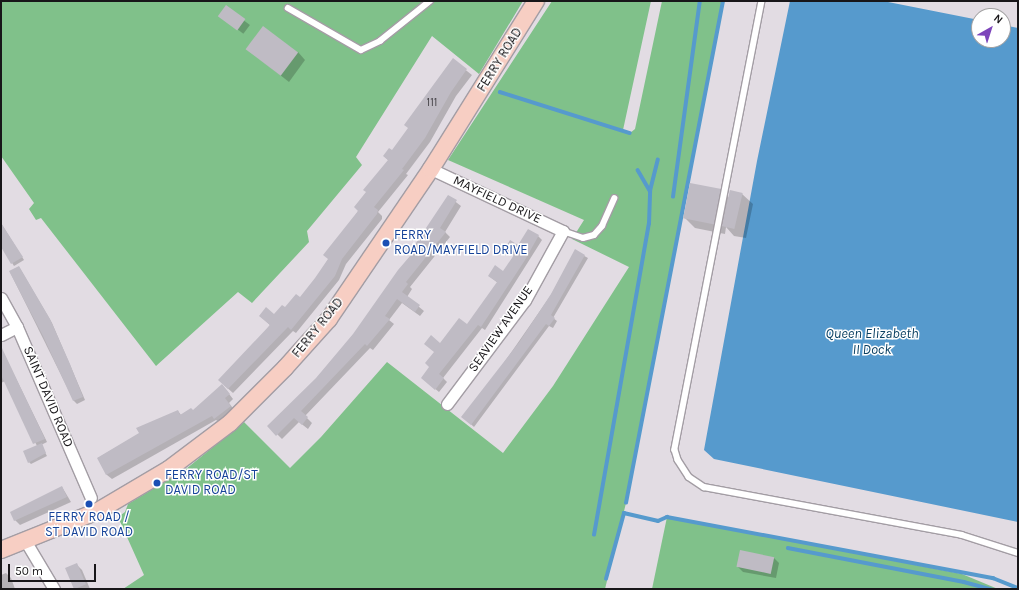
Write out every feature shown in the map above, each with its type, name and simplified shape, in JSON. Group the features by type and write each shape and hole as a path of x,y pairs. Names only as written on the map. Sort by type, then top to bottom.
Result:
{"street":[{"name":"FERRY ROAD","path":"1,550 26,542 98,511 169,469 201,447 243,411 329,319 431,169 536,1"},
{"name":"MAYFIELD DRIVE","path":"431,169 563,231"},
{"name":"SEAVIEW AVENUE","path":"447,404 525,300 563,231"},
{"name":"SAINT DAVID ROAD","path":"1,298 17,327 91,498"},
{"path":"1,335 17,327"},
{"path":"26,542 54,589"}],"lane":[{"path":"288,8 361,50 380,41 430,1"},
{"path":"762,1 675,450 678,460 689,477 704,487 962,535 1018,553"},
{"path":"563,231 583,238 594,235 608,216 614,199"}],"green space":[{"path":"1,1 523,1 479,74 432,36 356,157 362,165 307,231 309,242 252,303 238,292 156,366 41,218 36,220 29,209 34,203 1,156"},
{"path":"552,1 651,1 623,130 630,133 635,129 662,1 723,1 626,503 605,589 123,589 144,575 118,517 125,512 128,504 186,469 244,422 290,468 321,437 387,362 503,453 553,386 629,267 572,239 584,220 448,160"},
{"path":"667,517 962,574 998,589 652,589"}],"water":[{"name":"Queen Elizabeth II Dock","path":"790,1 883,1 971,18 971,48 1011,48 1011,27 1018,28 1018,522 714,459 704,450 757,161"}],"building":[{"path":"226,5 245,19 237,30 218,16"},
{"path":"263,26 298,52 281,76 246,49"},
{"path":"453,58 467,69 451,92 425,138 402,169 404,170 374,207 378,210 377,214 342,259 335,276 291,330 288,327 228,389 218,380 270,325 259,316 266,307 274,314 282,305 285,307 296,294 300,297 315,278 328,259 323,255 358,211 354,207 366,192 363,190 388,160 383,156 389,148 392,150 408,128 404,125"},
{"path":"690,183 721,189 715,224 683,218"},
{"path":"730,190 743,193 734,229 722,226"},
{"path":"448,195 457,200 440,228 446,232 406,282 408,284 402,292 420,305 415,312 397,299 385,316 390,319 367,346 365,344 301,411 308,417 302,425 294,418 276,436 267,426 316,378 353,334 398,270 410,256 408,255"},
{"path":"1,223 23,257 11,264 1,247"},
{"path":"528,229 539,235 525,260 481,327 478,325 439,374 444,378 435,390 421,378 429,367 425,363 434,352 424,344 431,335 440,343 459,318 467,324 497,282 488,276 495,265 503,271 514,255 504,250 510,240 518,245"},
{"path":"575,249 585,255 551,315 555,318 549,326 546,324 471,425 461,417 520,341 551,294"},
{"path":"19,266 50,319 83,397 73,401 43,336 9,271"},
{"path":"1,346 45,439 33,444 1,375"},
{"path":"222,384 230,394 225,398 231,406 214,419 212,416 106,475 97,458 139,433 136,428 178,410 180,415 191,408 193,410"},
{"path":"42,443 46,453 28,463 23,451"},
{"path":"62,486 67,497 14,521 10,512"},
{"path":"740,550 774,557 771,574 736,567"},
{"path":"77,563 86,584 74,589 65,568"}],"waterway":[{"path":"673,197 700,1"},
{"path":"626,503 723,1"},
{"path":"500,92 630,133"},
{"path":"594,535 649,224 650,191 658,160"},
{"path":"638,170 650,191"},
{"path":"606,579 624,513 658,521 667,517 993,578 1018,588"},
{"path":"788,548 964,582 991,589"}],"place":[{"name":"FERRY ROAD/MAYFIELD DRIVE","path":"386,243"},
{"name":"FERRY ROAD/ST DAVID ROAD","path":"157,483"},
{"name":"FERRY ROAD / ST DAVID ROAD","path":"89,504"}]}
